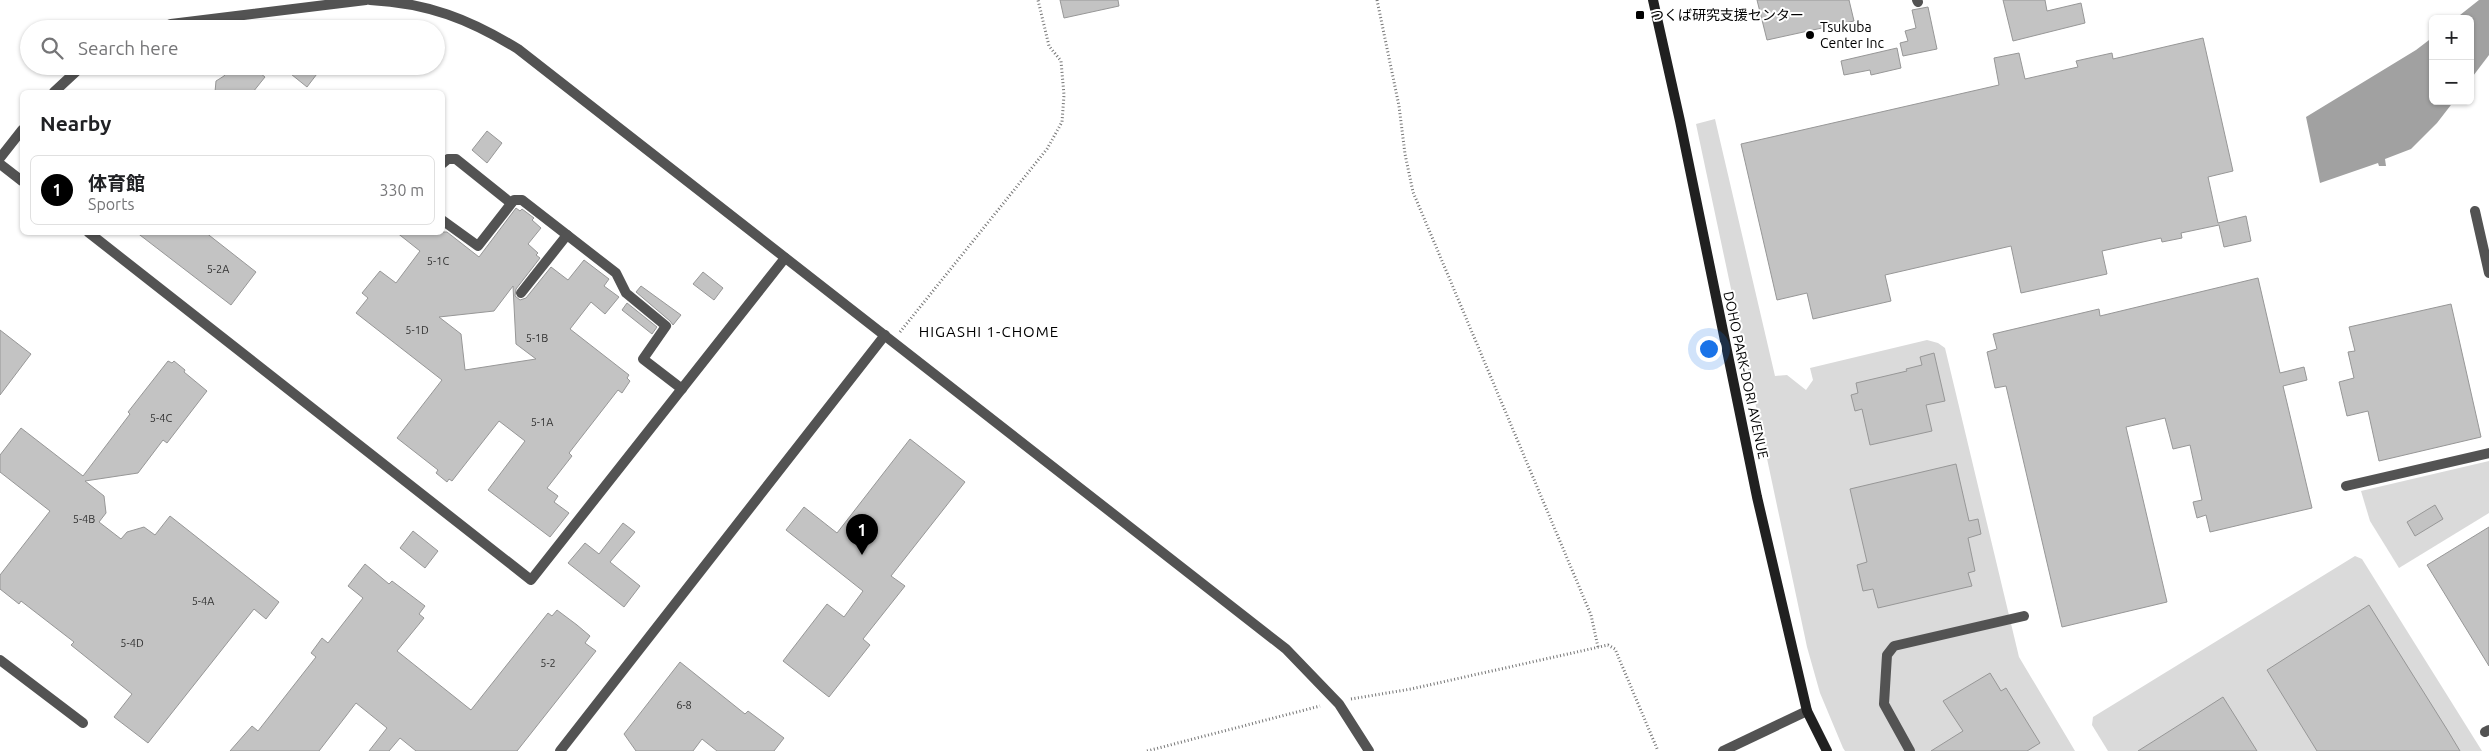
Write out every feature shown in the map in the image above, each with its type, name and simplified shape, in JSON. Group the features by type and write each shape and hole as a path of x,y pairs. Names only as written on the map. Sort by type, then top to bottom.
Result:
{"street":[{"name":"DOHO PARK-DORI AVENUE","path":"1653,0 1680,121 1757,497 1807,711 1827,751"}],"lane":[{"path":"204,20 366,0"},
{"path":"370,0 391,1 442,10 493,33 518,49 1286,650 1351,719 1369,751"},
{"path":"56,90 72,75"},
{"path":"0,158 20,133"},
{"path":"445,162 448,159 456,160 511,203"},
{"path":"0,164 20,179"},
{"path":"445,222 478,246 511,203 514,200 522,200 616,273 626,293 666,326 643,359 682,389"},
{"path":"2475,211 2489,273"},
{"path":"92,235 531,580 785,258"},
{"path":"521,293 567,235"},
{"path":"560,751 889,338"},
{"path":"2346,486 2489,453"},
{"path":"1910,751 1884,704 1887,655 1894,646 2024,616"},
{"path":"0,660 84,723"},
{"path":"1723,751 1807,711"}],"path":[{"path":"889,338 1047,148 1062,122 1064,94 1062,61 1050,46 1038,0"},
{"path":"1377,0 1399,106 1405,154 1413,192 1591,615 1598,647"},
{"path":"1351,699 1411,689 1608,645 1615,649 1658,751"},
{"path":"1147,751 1320,706"}],"shaded area":[{"path":"2479,0 2489,0 2489,55 2474,75 2474,15 2460,15"},
{"path":"2429,40 2429,105 2451,105 2437,123 2411,149 2385,159 2386,166 2379,166 2378,163 2320,183 2306,117 2416,50"},
{"path":"1715,119 1775,376 1787,375 1806,390 1813,380 1810,368 1927,340 1938,343 1945,348 2019,657 2075,751 1845,751 1843,748 1820,693 1807,647 1696,124"},
{"path":"2489,461 2489,513 2399,568 2370,521 2361,491"},
{"path":"2355,556 2362,559 2482,751 2108,751 2092,725 2093,717"}],"building":[{"path":"1060,0 1118,0 1119,6 1064,18"},
{"path":"1757,0 1849,0 1854,21 1767,40"},
{"path":"2003,0 2045,0 2047,11 2081,3 2085,23 2013,41"},
{"path":"1928,7 1937,49 1903,56 1900,43 1908,41 1905,31 1916,28 1912,10"},
{"path":"2203,38 2233,171 2208,177 2218,223 2246,216 2251,241 2224,247 2219,225 2181,233 2182,238 2162,242 2161,238 2102,251 2107,274 2021,293 2011,246 1885,275 1891,301 1813,319 1807,293 1777,300 1741,144 1999,85 1994,58 2019,53 2025,79 2078,67 2076,61 2112,53 2113,59"},
{"path":"1897,48 1901,68 1871,75 1870,70 1844,75 1841,61"},
{"path":"262,75 265,77 255,90 215,90 216,81 224,76"},
{"path":"292,75 316,75 307,87"},
{"path":"487,131 502,143 487,163 472,150"},
{"path":"516,208 520,211 522,209 534,218 532,220 541,228 528,244 538,253 536,255 540,258 516,289 515,296 520,300 526,298 551,267 568,280 584,260 609,279 604,286 619,297 605,314 591,302 570,329 629,375 627,378 630,381 622,393 618,390 569,453 572,456 547,488 558,496 554,502 569,513 550,537 488,490 525,441 499,421 452,481 449,479 447,482 436,473 438,470 397,438 442,380 356,313 368,298 362,293 380,271 396,283 420,251 400,235 445,235 445,232 479,257","holes":["513,286 516,344 536,359 465,370 461,334 439,317 494,311"]},
{"path":"140,235 209,235 256,272 231,305"},
{"path":"703,272 723,288 714,300 693,284"},
{"path":"2258,278 2280,373 2304,367 2307,380 2283,386 2312,508 2210,532 2206,515 2197,518 2193,502 2202,500 2190,445 2173,449 2165,418 2126,427 2167,602 2062,627 2006,386 1995,388 1987,352 1997,349 1993,334 2099,309 2100,316"},
{"path":"641,286 681,315 673,325 636,292"},
{"path":"627,303 657,327 652,334 622,310"},
{"path":"2451,304 2481,437 2379,461 2368,411 2347,416 2339,382 2354,378 2348,352 2355,351 2349,327"},
{"path":"0,330 31,354 0,395"},
{"path":"1934,353 1945,401 1926,405 1932,431 1870,445 1862,409 1855,411 1851,395 1858,393 1856,383 1907,371 1906,369 1922,365 1920,357"},
{"path":"168,361 172,363 174,361 207,391 167,443 163,440 138,473 85,481 104,496 106,513 99,522 121,539 127,532 144,527 155,535 170,516 279,602 266,619 254,609 148,743 114,717 132,694 71,645 74,642 21,601 19,604 0,589 0,575 50,511 0,472 0,455 21,428 83,476 130,414 128,412"},
{"path":"910,439 965,482 891,576 905,586 863,639 870,645 829,697 783,661 827,604 844,617 863,591 786,530 804,507 837,533"},
{"path":"1956,464 1969,521 1978,519 1981,534 1968,538 1975,571 1968,573 1972,586 1878,608 1873,589 1863,591 1857,565 1867,562 1850,489"},
{"path":"2435,505 2443,519 2415,536 2407,522"},
{"path":"623,523 635,532 610,562 640,586 624,607 568,563 585,543 599,554"},
{"path":"2489,527 2489,666 2427,565"},
{"path":"413,531 438,551 425,568 400,548"},
{"path":"365,564 389,584 392,581 425,606 419,614 424,618 397,651 471,710 548,613 552,616 557,610 577,625 590,636 585,643 596,651 517,751 416,751 400,738 389,751 369,751 387,728 356,703 319,751 230,751 252,726 258,731 316,657 311,653 322,638 328,643 363,598 348,586"},
{"path":"2369,605 2460,751 2317,751 2267,670"},
{"path":"680,662 745,714 748,711 784,738 774,751 717,751 702,739 693,751 636,751 624,734"},
{"path":"1990,673 2001,691 2006,688 2040,743 2027,751 1931,751 1963,731 1943,701"},
{"path":"2223,697 2257,751 2138,751 2198,713"}],"place":[{"name":"つくば研究支援センター","path":"1640,15"},
{"name":"Tsukuba Center Inc","path":"1810,35"},
{"name":"体育館","path":"862,555"}],"district":[{"name":"HIGASHI 1-CHOME","path":"989,331"}]}
